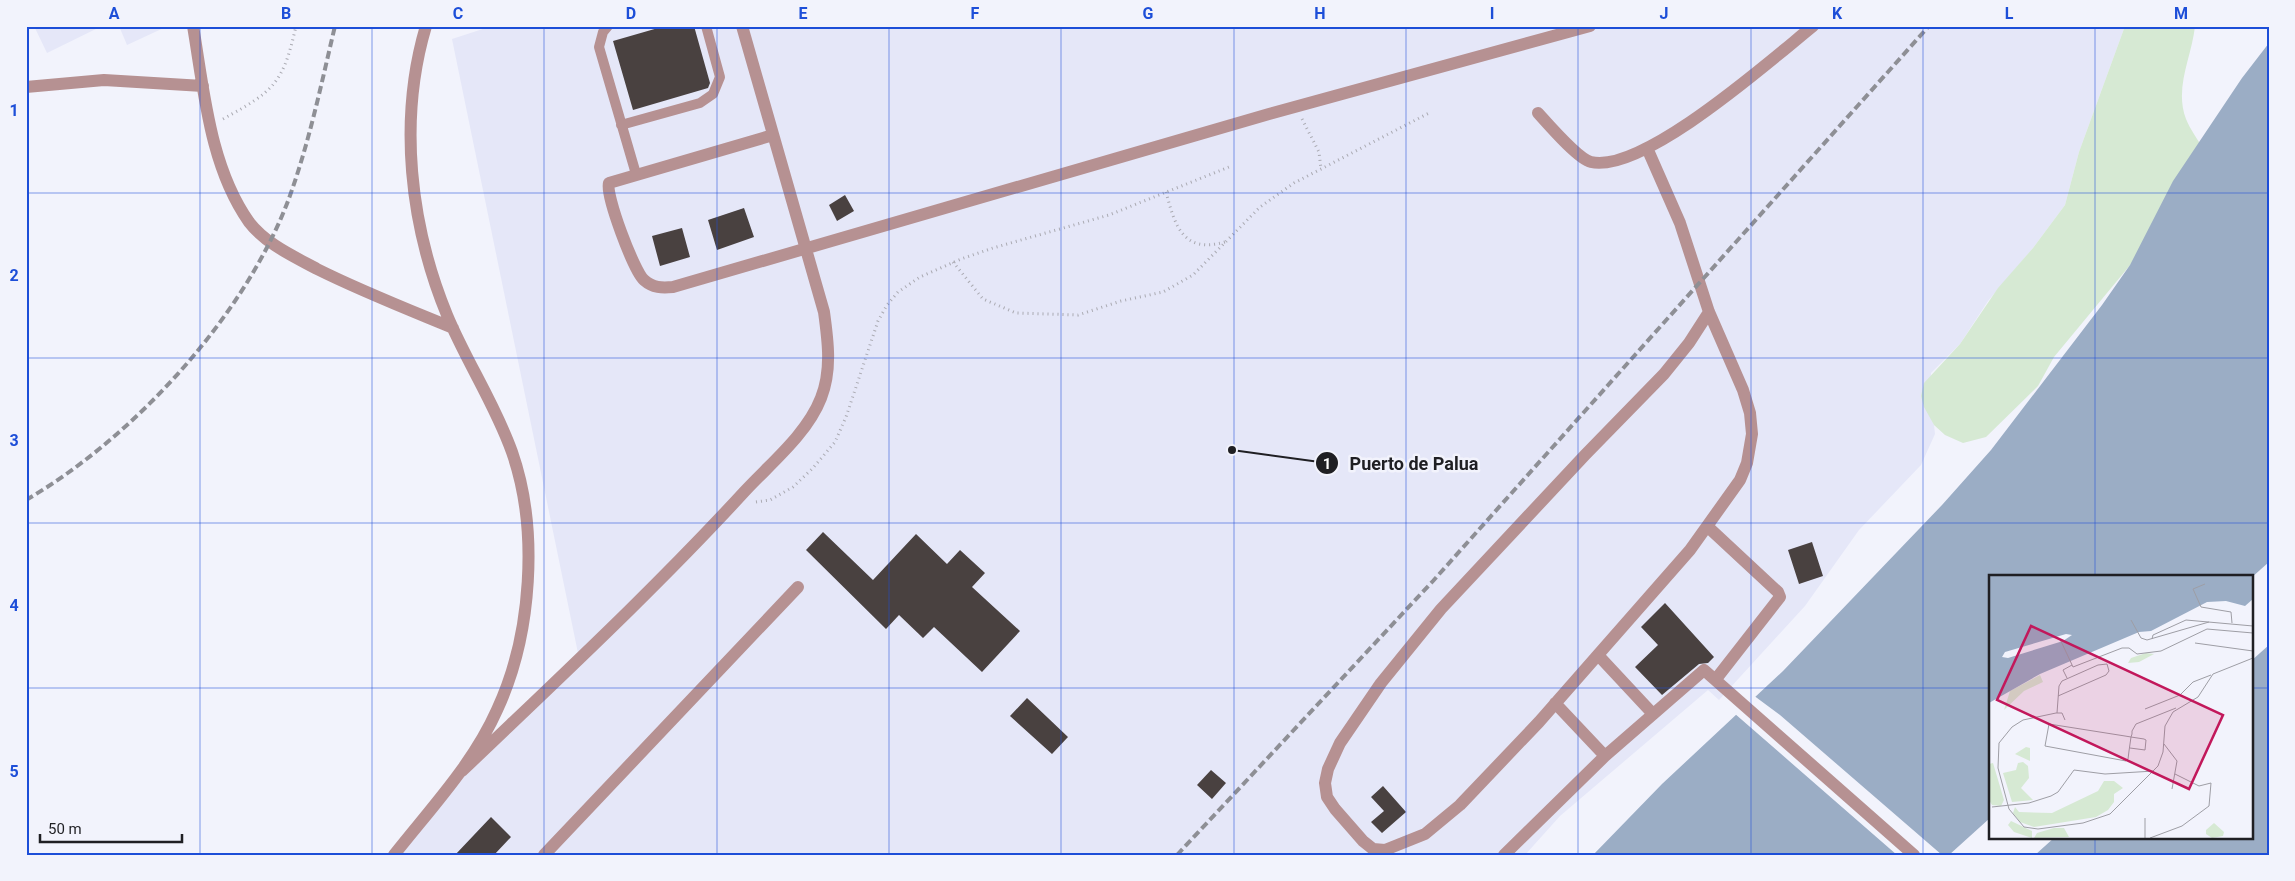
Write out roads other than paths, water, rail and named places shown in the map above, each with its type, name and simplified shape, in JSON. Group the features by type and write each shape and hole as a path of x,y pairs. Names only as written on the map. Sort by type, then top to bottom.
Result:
{"street":[{"path":"193,26 211,125 222,166 250,222 265,238 293,256 358,290 453,328"},
{"path":"394,855 462,771 483,739 498,708 518,647 526,599 526,515 512,452 453,328 439,291 426,249 412,175 410,140 412,81 426,26"},
{"path":"462,771 659,581 734,503 804,427 814,412 825,385 829,350 824,312 742,26"},
{"path":"773,136 612,181 608,186 631,257 639,275 652,286 661,288 673,287 1296,107 1590,26"},
{"path":"1538,113 1582,157 1591,162 1612,162 1646,148 1725,97 1813,26"},
{"path":"26,87 104,80 203,86"},
{"path":"1646,148 1680,223 1709,312 1743,390 1750,413 1752,434 1747,463 1740,480 1690,550 1556,703 1460,805 1424,834 1401,845 1385,850 1374,849 1363,842 1327,797 1325,783 1328,769 1340,743 1367,702 1411,644 1566,475 1664,374 1689,343 1709,312"},
{"path":"1708,527 1778,592 1780,597 1716,679"},
{"path":"544,855 798,587"},
{"path":"1598,654 1653,714"},
{"path":"1504,855 1605,756 1702,671 1707,671 1914,855"},
{"path":"1556,703 1605,756"}],"lane":[{"path":"608,26 603,32 599,47 636,174"},
{"path":"621,125 700,103 713,94 720,77 706,26"}],"railway":[{"path":"26,500 66,474 106,443 144,409 181,371 244,288 268,245 288,201 320,92 335,26"},
{"path":"1177,855 1433,581 1929,26"}],"place":[{"name":"Puerto de Palua","path":"1232,450"}]}
